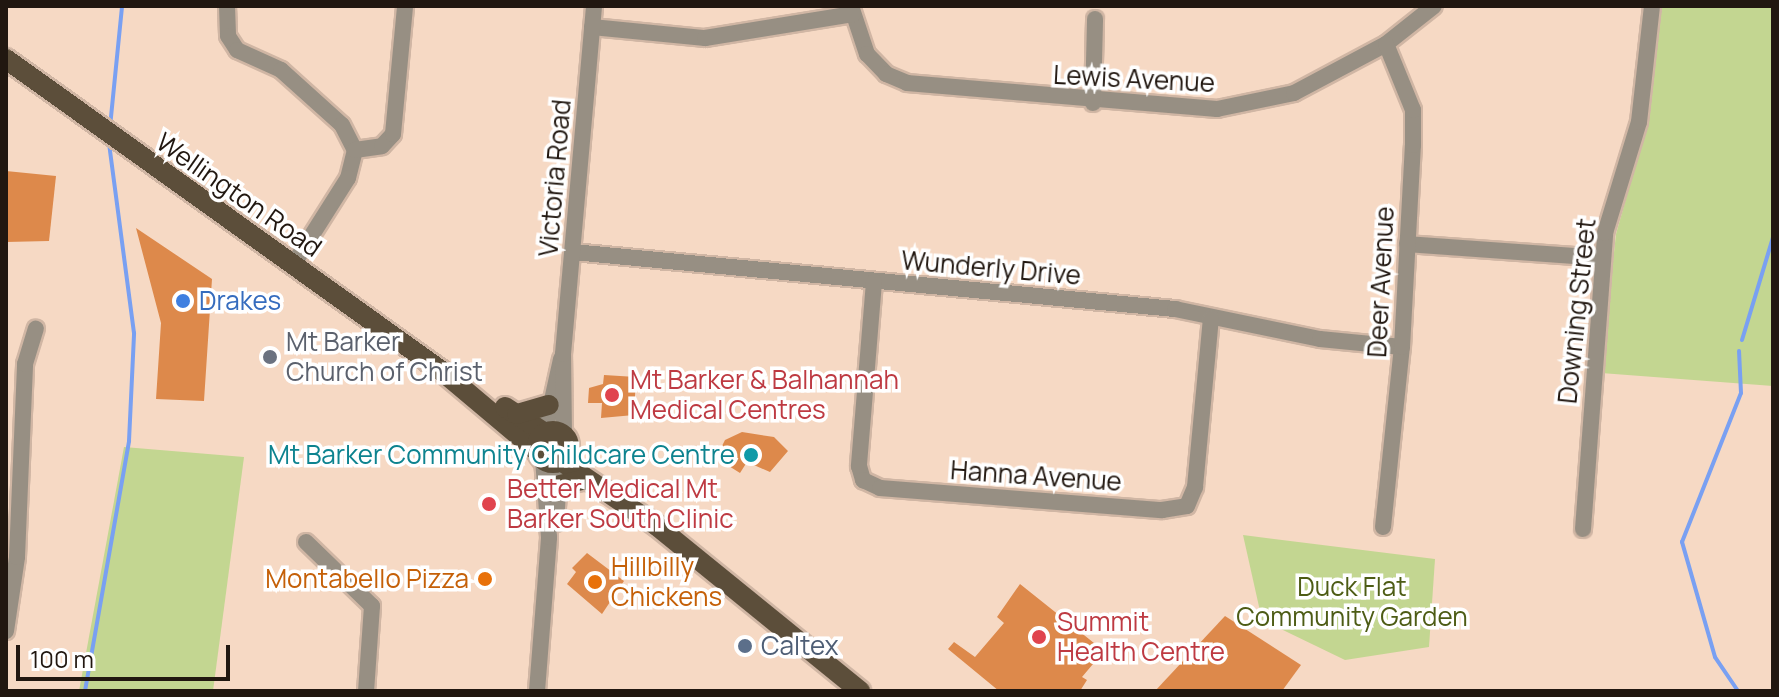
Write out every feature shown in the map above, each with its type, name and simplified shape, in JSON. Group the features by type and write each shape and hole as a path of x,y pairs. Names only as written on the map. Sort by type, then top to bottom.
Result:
{"main road":[{"name":"Wellington Road","path":"6,59 553,448 633,508 860,691"},
{"name":"Wellington Road","path":"443,372 517,414 586,479 633,508"},
{"path":"517,414 549,405"},
{"path":"560,485 586,479"}],"street":[{"path":"227,6 228,36 237,50 281,70 342,125 355,150 348,178 293,265"},
{"path":"355,150 382,146 393,134 405,6"},
{"name":"Victoria Road","path":"537,691 553,448 594,6"},
{"name":"Lewis Avenue","path":"852,10 867,54 895,79 1093,103 1243,106 1294,93 1386,44 1434,6"},
{"name":"Downing Street","path":"1583,529 1601,258 1639,122 1652,6"},
{"path":"592,27 705,38 852,10"},
{"path":"1093,103 1095,19"},
{"name":"Deer Avenue","path":"1383,527 1402,347 1413,110 1386,44"},
{"path":"1407,244 1601,258"},
{"name":"Wunderly Drive","path":"573,252 1175,309 1211,319 1402,347"},
{"name":"Hanna Avenue","path":"874,282 859,466 863,480 880,488 1162,510 1187,506 1195,487 1211,319"},
{"path":"6,631 17,557 25,364 36,329"},
{"name":"Victoria Road","path":"549,537 560,485 549,405 563,354"},
{"path":"306,542 372,606 366,691"}],"green space":[{"path":"1661,6 1773,6 1773,386 1601,373 1616,234 1648,121"},
{"path":"124,447 244,457 213,691 79,691"},
{"name":"Duck Flat Community Garden","path":"1243,535 1435,559 1429,647 1345,660 1262,620"}],"building":[{"path":"6,171 56,176 49,241 6,242"},
{"name":"Drakes","path":"136,228 212,279 204,401 156,399 161,323"},
{"name":"Mt Barker & Balhannah Medical Centres","path":"604,375 636,377 634,415 601,418 602,403 588,403 589,388 603,384"},
{"name":"Mt Barker Community Childcare Centre","path":"742,432 774,437 788,451 770,472 747,462 740,473 716,458 725,440"},
{"name":"Hillbilly Chickens","path":"587,553 624,581 602,614 567,584 576,572 572,568"},
{"name":"Summit Health Centre","path":"1020,584 1104,651 1082,677 1087,680 1080,691 999,691 948,649 954,642 975,657 1004,623 997,617"},
{"path":"1225,616 1301,665 1282,691 1155,691"}],"waterway":[{"path":"110,127 122,6"},
{"path":"85,691 129,441 134,333 109,143"},
{"path":"1742,340 1773,237"},
{"path":"1738,691 1715,657 1682,542 1741,393 1739,351"}],"place":[{"name":"Drakes","path":"183,301"},
{"name":"Mt Barker Church of Christ","path":"270,357"},
{"name":"Mt Barker & Balhannah Medical Centres","path":"612,395"},
{"name":"Mt Barker Community Childcare Centre","path":"751,455"},
{"name":"Better Medical Mt Barker South Clinic","path":"489,504"},
{"name":"Montabello Pizza","path":"485,579"},
{"name":"Hillbilly Chickens","path":"595,582"},
{"name":"Summit Health Centre","path":"1039,637"},
{"name":"Caltex","path":"745,646"}]}
